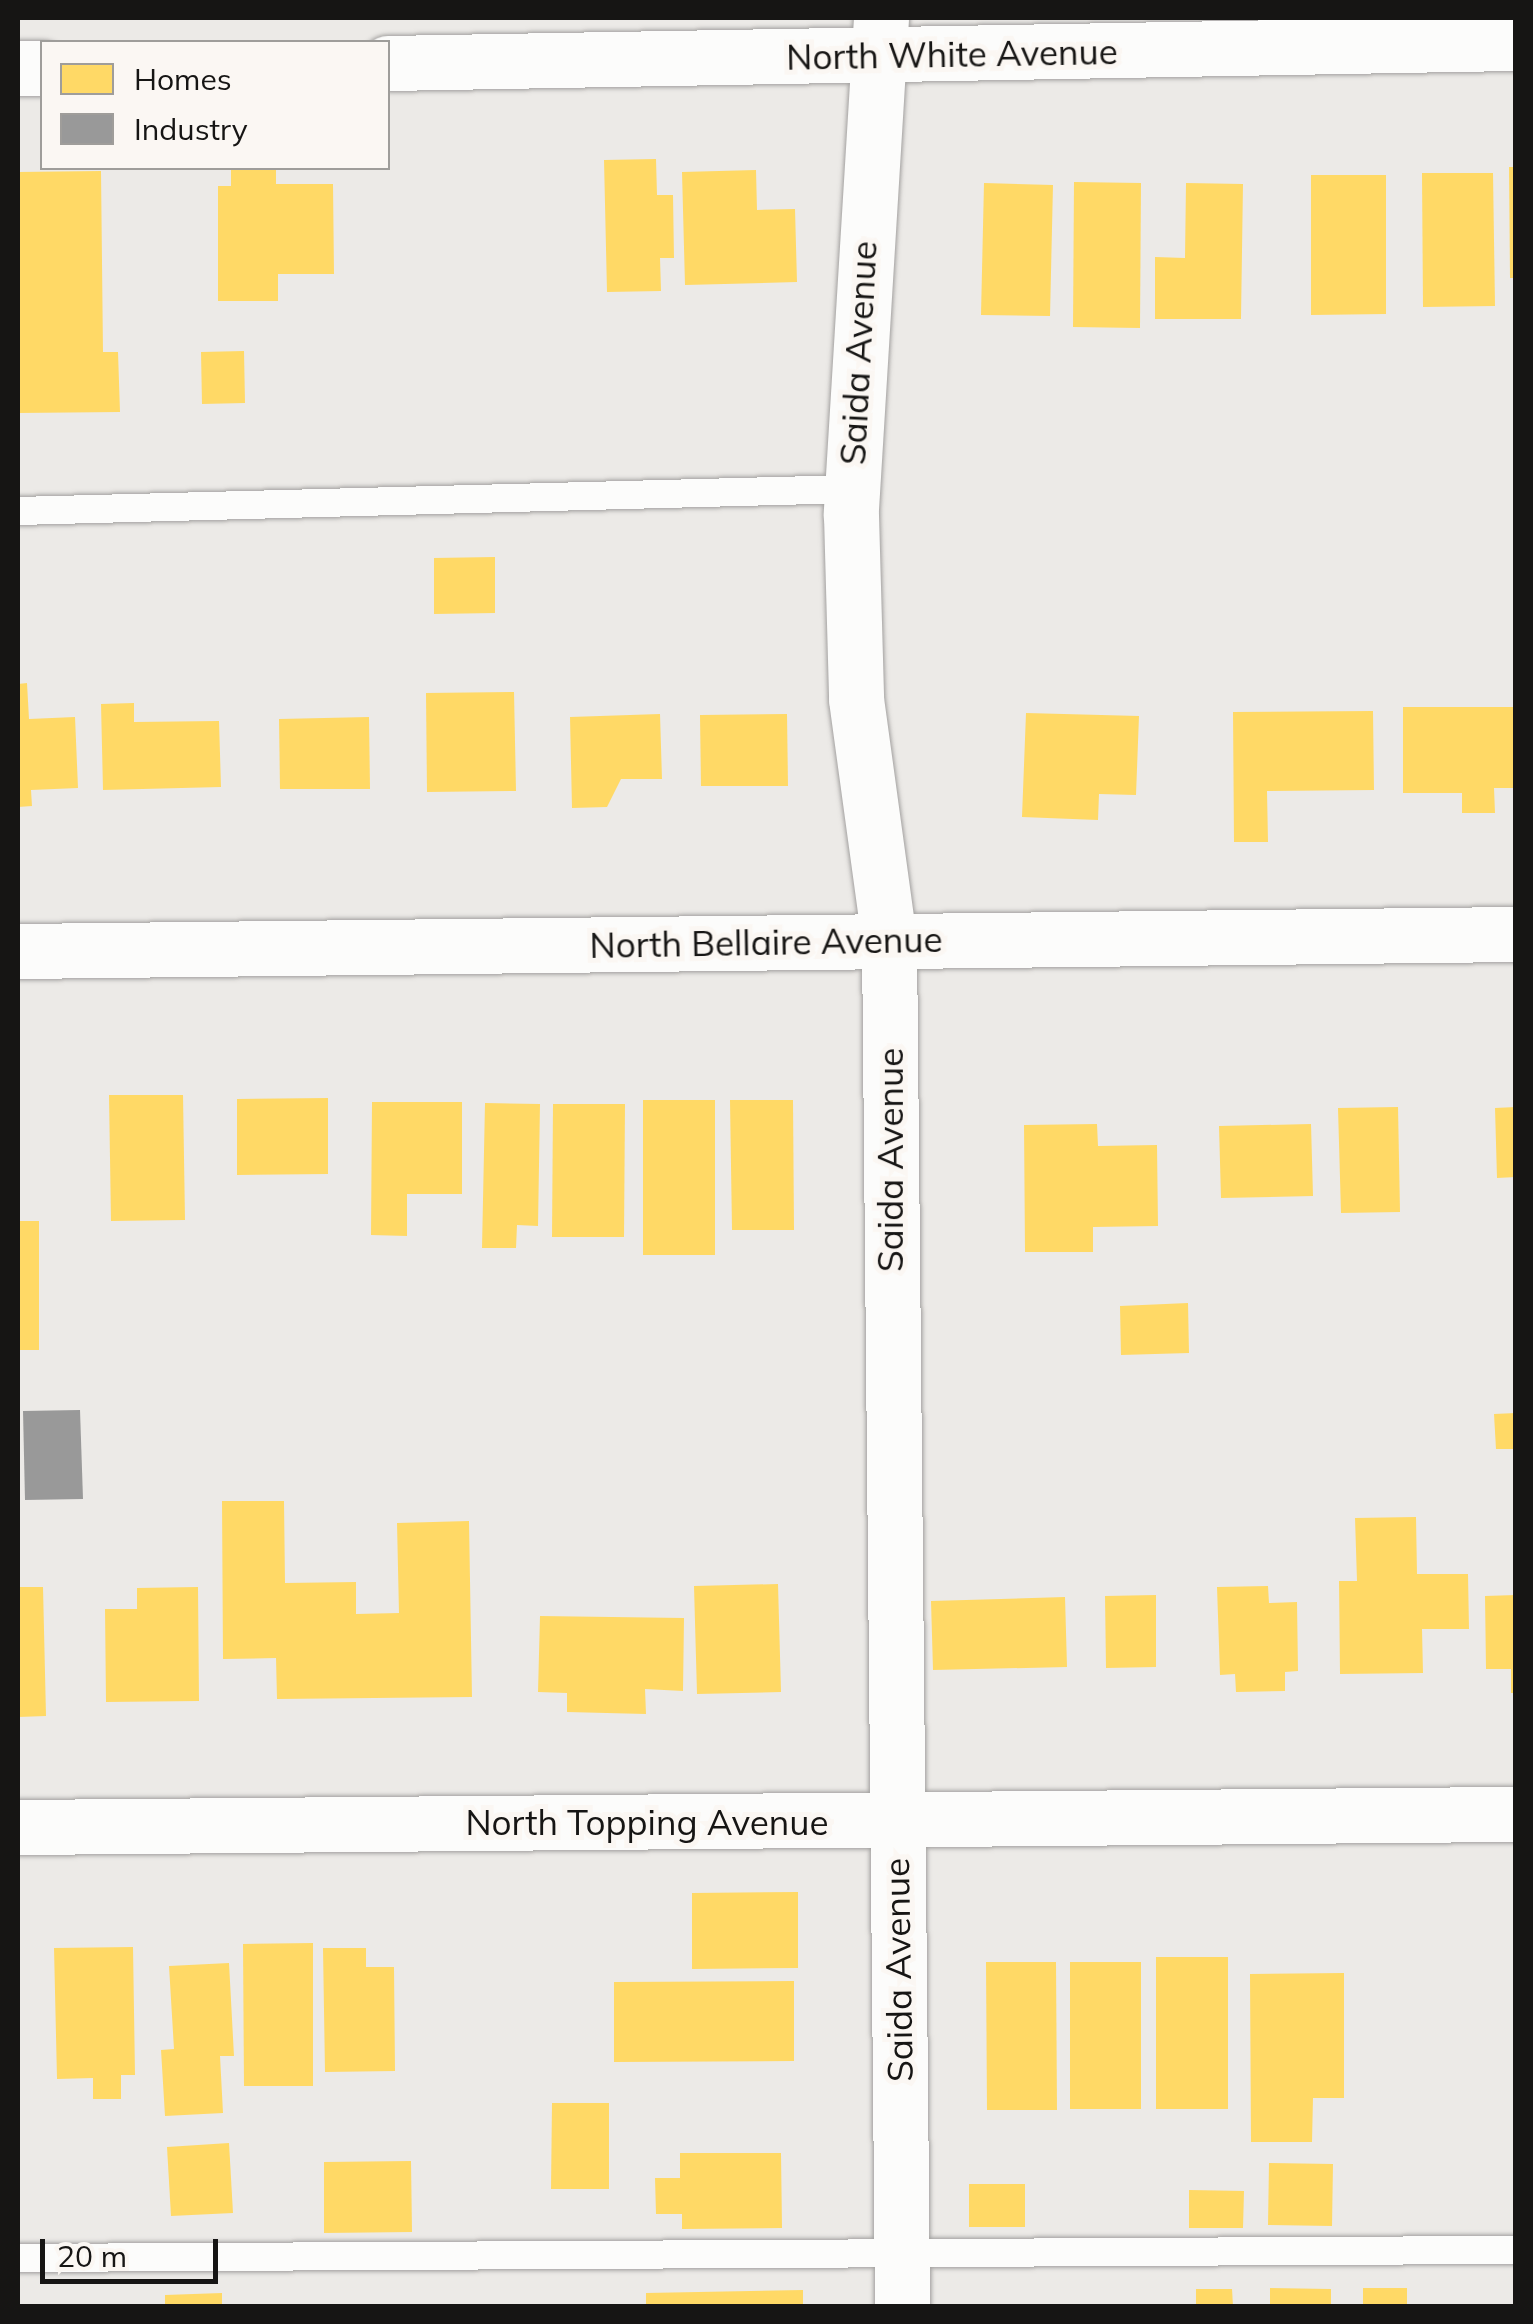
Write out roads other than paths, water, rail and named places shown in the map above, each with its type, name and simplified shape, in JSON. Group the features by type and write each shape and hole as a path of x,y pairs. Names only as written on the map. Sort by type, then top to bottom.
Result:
{"street":[{"name":"North White Avenue","path":"390,63 881,36 1516,43"},
{"name":"Saida Avenue","path":"881,36 858,286 852,490 856,699 889,941 902,2306"},
{"name":"North Bellaire Avenue","path":"18,951 1516,934"},
{"name":"North Topping Avenue","path":"18,1828 1516,1814"}],"lane":[{"path":"18,510 852,490"},
{"path":"18,2258 1516,2250"}]}
